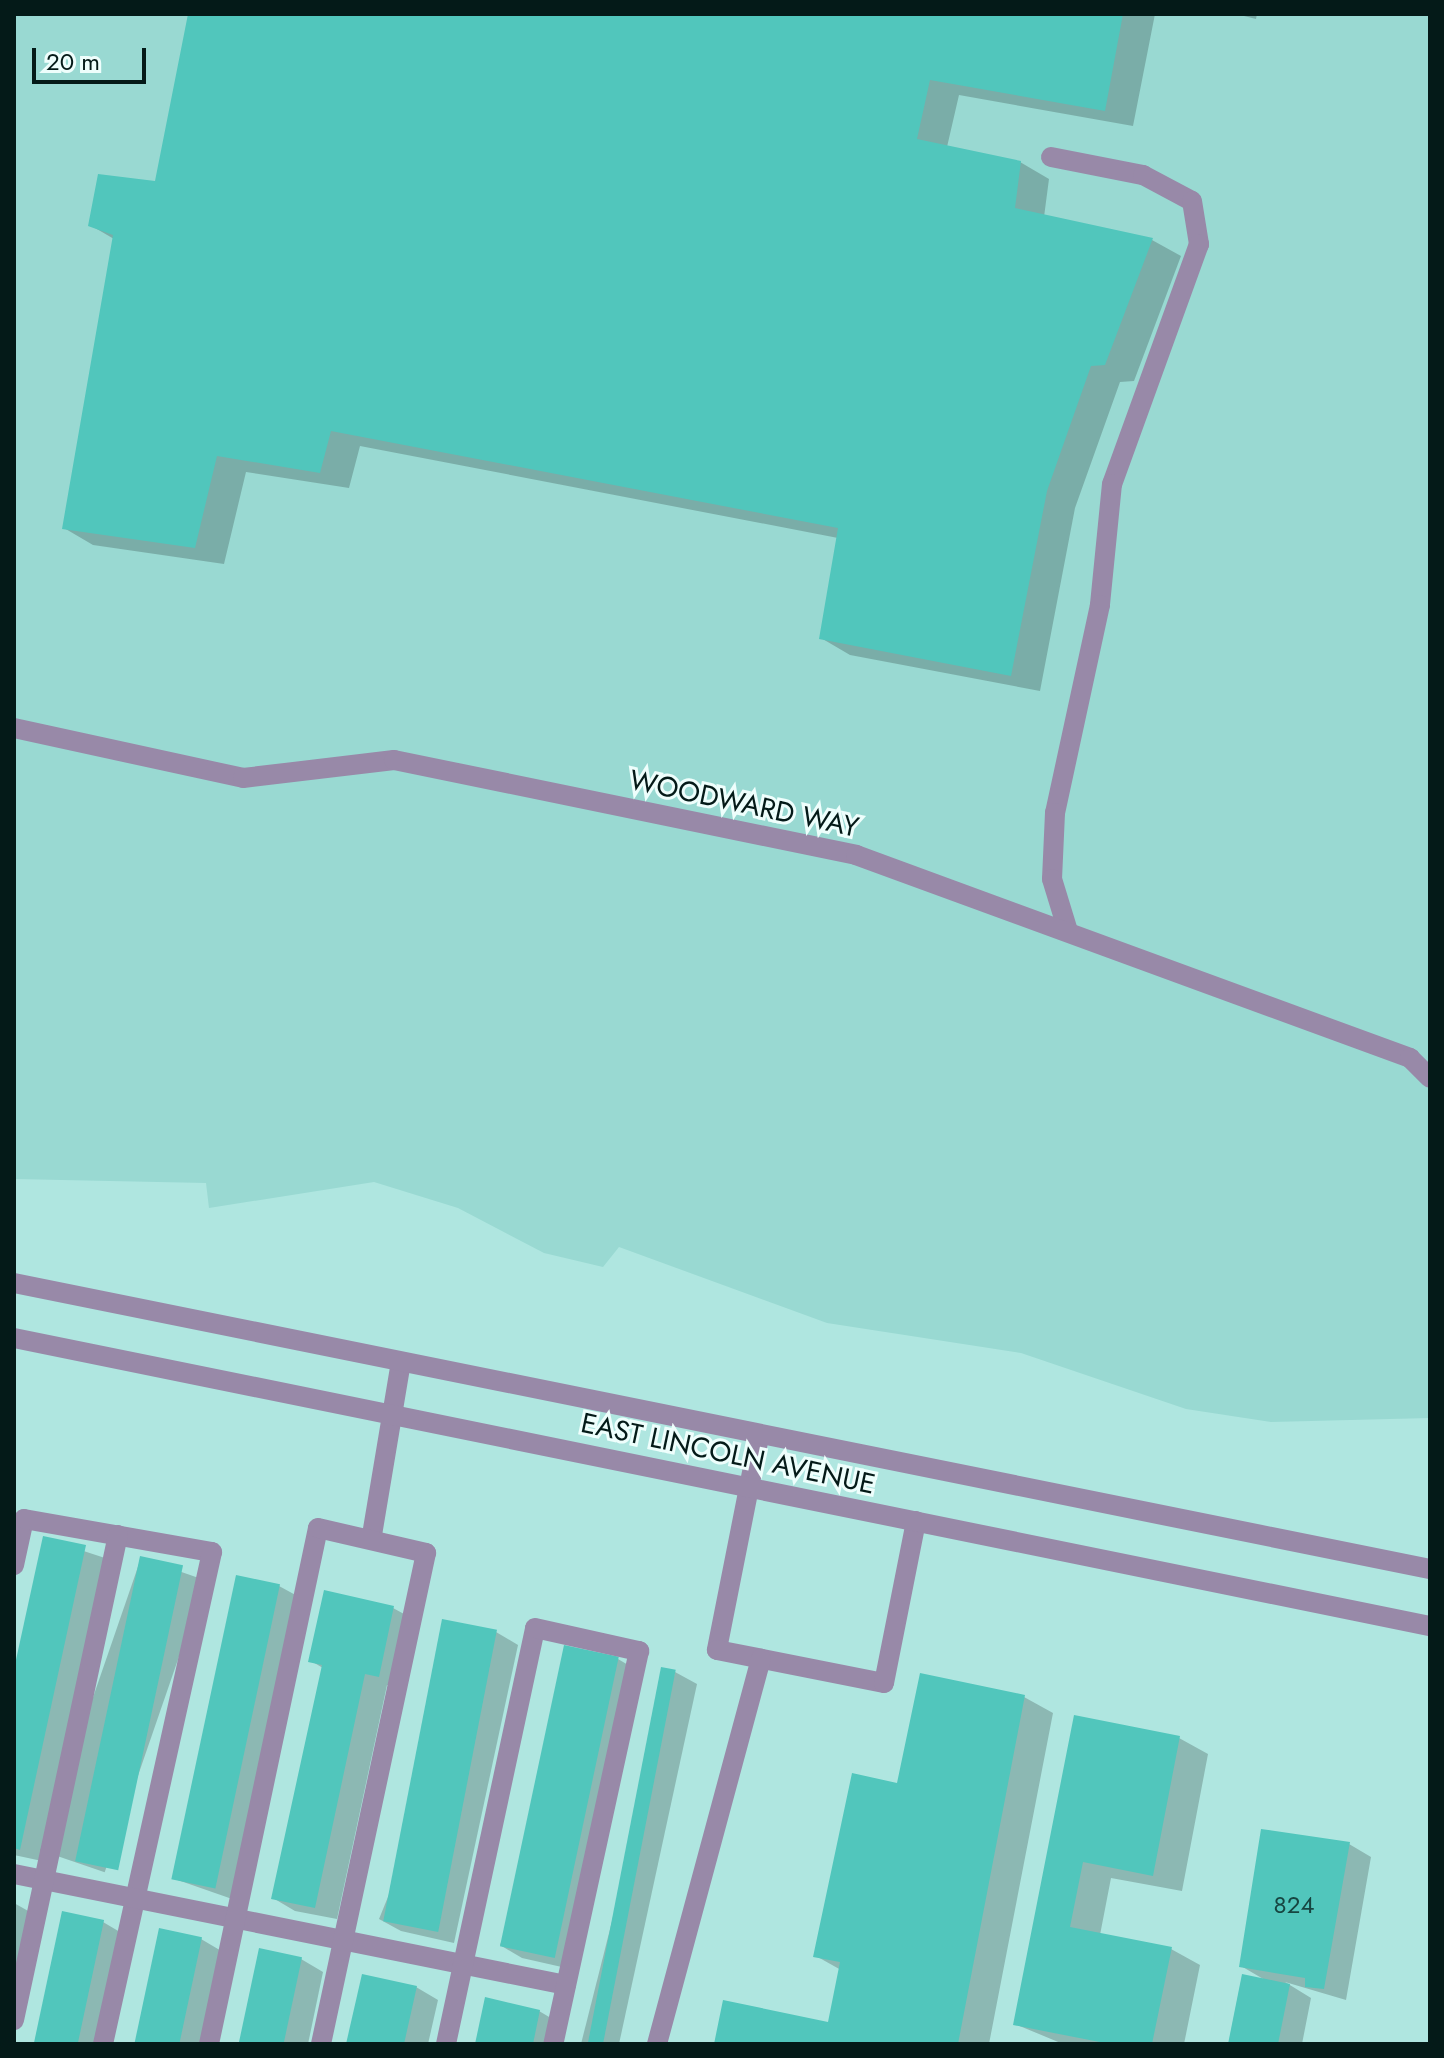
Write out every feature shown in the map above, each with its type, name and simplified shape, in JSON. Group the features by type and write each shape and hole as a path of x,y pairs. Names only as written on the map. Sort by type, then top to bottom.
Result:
{"street":[{"path":"1051,157 1143,175 1192,201 1199,244 1112,484 1100,605 1055,813 1052,879 1067,928"},
{"name":"WOODWARD WAY","path":"14,728 243,778 394,760 856,855 1067,928 1410,1058 1430,1078"},
{"name":"EAST LINCOLN AVENUE","path":"14,1283 759,1437 1430,1569"},
{"name":"EAST LINCOLN AVENUE","path":"14,1338 749,1485 1430,1626"},
{"path":"372,1535 401,1362"},
{"path":"759,1437 717,1650 884,1683 916,1521"},
{"path":"14,1565 24,1519 212,1552 103,2044"},
{"path":"209,2044 318,1528 372,1535 426,1553 321,2044"},
{"path":"14,2020 118,1535"},
{"path":"446,2044 535,1628 639,1651 553,2044"},
{"path":"657,2044 761,1659"},
{"path":"14,1874 566,1985"}],"shaded area":[{"path":"14,14 1430,14 1430,1418 1271,1422 1186,1409 1021,1353 827,1323 619,1247 603,1267 544,1253 458,1208 374,1182 209,1208 206,1183 14,1179"}],"building":[{"path":"188,14 1123,14 1105,111 930,80 917,139 1021,161 1015,208 1153,238 1105,365 1091,366 1047,491 1011,676 819,639 838,528 331,431 320,473 217,456 195,548 62,529 113,235 88,226 98,174 155,181"},
{"path":"43,1536 86,1545 20,1850 14,1848 14,1669"},
{"path":"140,1556 183,1565 118,1870 75,1861"},
{"path":"236,1575 280,1584 215,1889 171,1879"},
{"path":"324,1590 394,1606 379,1677 365,1674 315,1908 271,1899 322,1665 308,1662"},
{"path":"442,1619 497,1630 438,1932 383,1921"},
{"path":"564,1645 619,1657 555,1958 500,1946"},
{"path":"661,1667 676,1670 603,2044 588,2044"},
{"path":"920,1673 1025,1695 958,2044 714,2044 723,2000 828,2022 840,1962 813,1957 852,1773 897,1783"},
{"path":"1074,1715 1180,1736 1153,1876 1083,1862 1070,1927 1172,1947 1152,2044 1110,2044 1013,2025"},
{"path":"1261,1829 1350,1842 1324,1989 1305,1987 1305,1978 1239,1967"},
{"path":"62,1911 104,1920 78,2044 34,2044"},
{"path":"159,1928 202,1937 179,2044 134,2044"},
{"path":"259,1948 302,1957 284,2044 239,2044"},
{"path":"362,1974 417,1986 404,2044 346,2044"},
{"path":"1242,1974 1290,1984 1278,2044 1228,2044"},
{"path":"485,1997 540,2010 533,2044 475,2044"}]}
